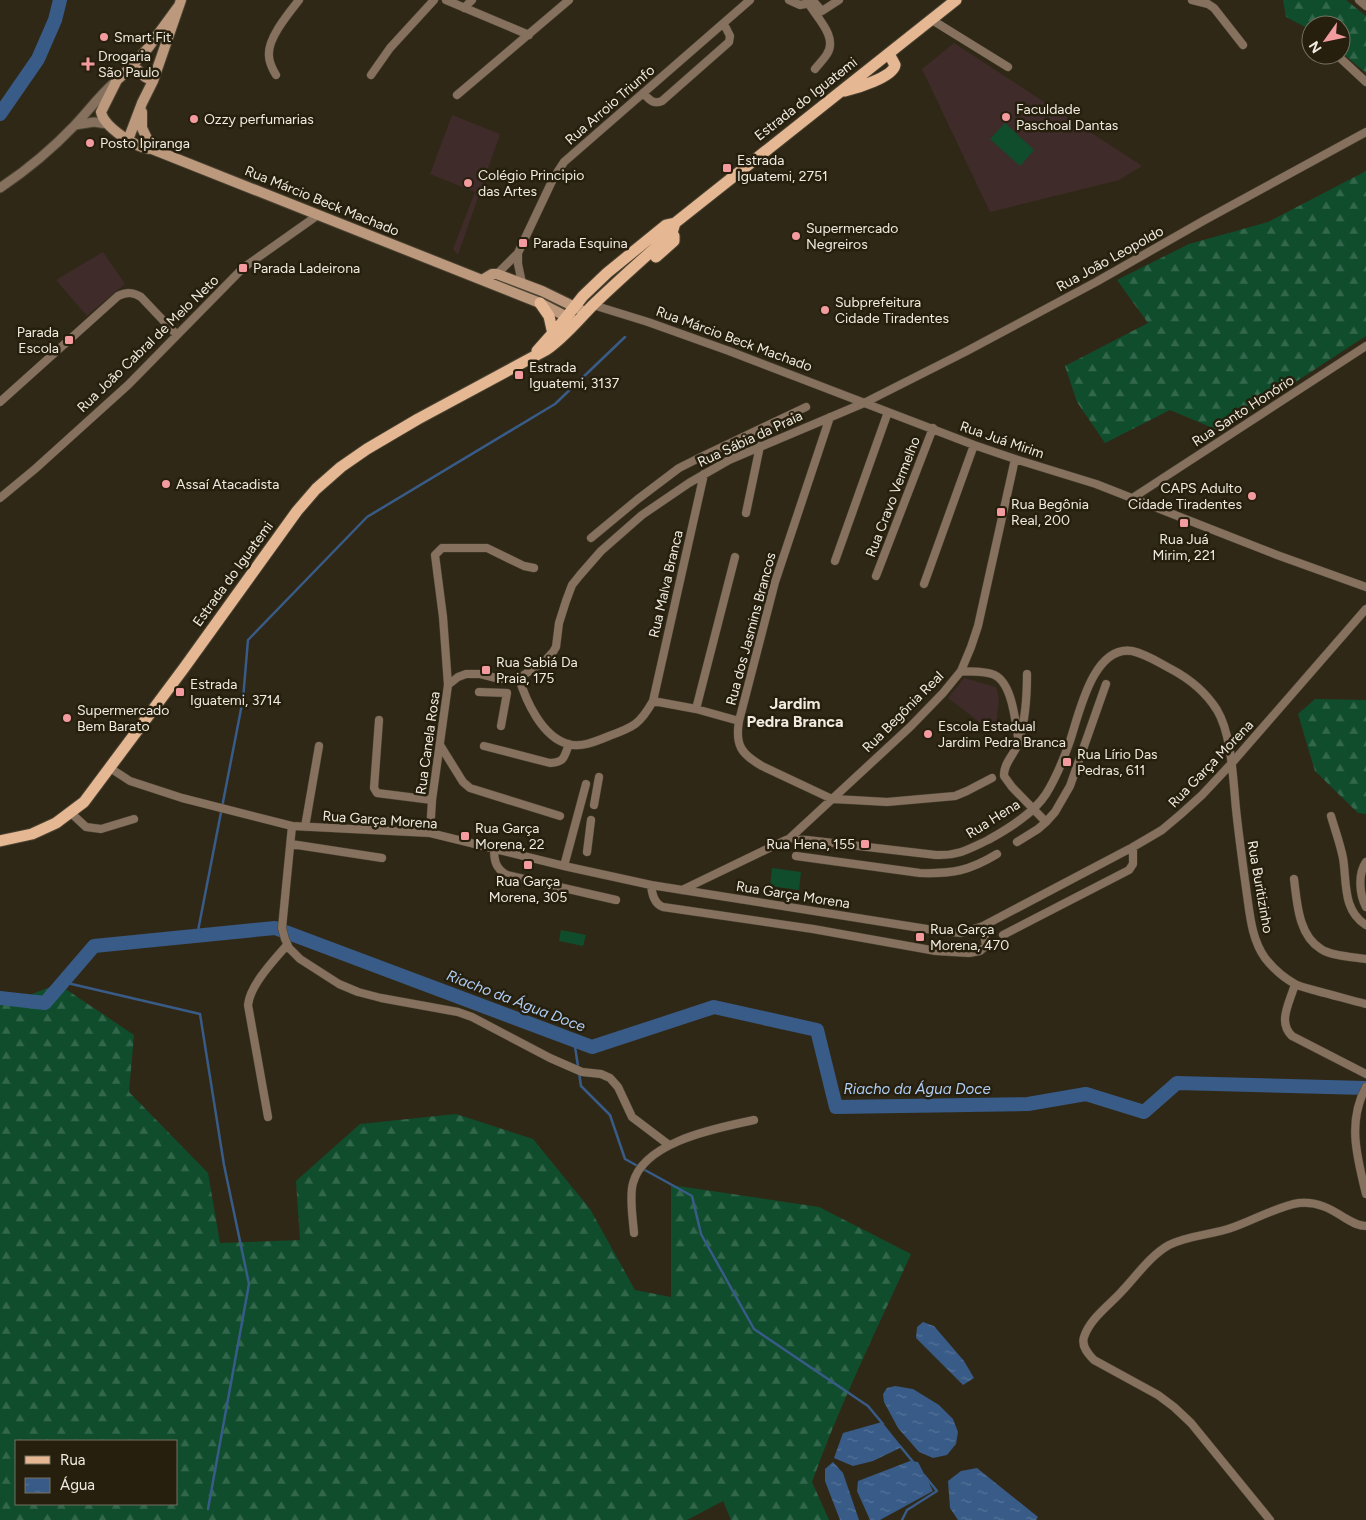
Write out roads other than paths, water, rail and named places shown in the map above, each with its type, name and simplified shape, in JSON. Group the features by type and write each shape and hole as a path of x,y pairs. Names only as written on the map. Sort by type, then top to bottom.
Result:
{"main road":[{"name":"Estrada do Iguatemi","path":"527,361 553,334 598,281 625,257 671,227 956,0"},
{"path":"107,124 102,118 101,112 117,80 157,37 179,3"},
{"path":"128,140 153,82 179,3"},
{"path":"128,70 138,70 153,82"},
{"path":"142,104 142,128 152,149"},
{"name":"Rua Márcio Beck Machado","path":"107,124 128,140 148,149 540,302 578,322"},
{"name":"Estrada do Iguatemi","path":"0,841 32,834 56,823 84,802 297,511 316,489 340,467 418,419 527,361 557,342 671,227"},
{"path":"482,280 492,274 497,274"},
{"name":"Rua Márcio Beck Machado","path":"497,274 560,298 575,306 589,309"},
{"path":"589,309 587,298 598,281"},
{"path":"540,302 548,316 553,334"}],"street":[{"path":"276,75 270,61 269,49 276,34 299,0"},
{"path":"370,75 390,48 434,0"},
{"path":"446,0 529,35"},
{"path":"464,8 472,0"},
{"path":"457,95 569,0"},
{"name":"Rua Arroio Triunfo","path":"518,253 553,179 564,162 750,0"},
{"path":"789,0 800,5 813,2"},
{"path":"813,2 822,11 839,0"},
{"path":"1192,0 1208,4 1214,8 1243,45"},
{"path":"1359,0 1366,6"},
{"path":"813,2 826,28 830,41 827,55 815,69"},
{"path":"932,20 1008,67"},
{"path":"643,93 652,102 658,103 662,101 729,42 730,36 724,24"},
{"path":"1348,65 1366,82"},
{"path":"0,188 32,164 74,125 106,89 117,80"},
{"path":"74,125 86,122 107,124"},
{"name":"Rua João Leopoldo","path":"864,403 1096,282 1366,132"},
{"name":"Rua João Cabral de Melo Neto","path":"0,498 128,384 243,268 318,214"},
{"path":"497,274 518,253"},
{"path":"518,253 522,283"},
{"path":"0,402 123,293 136,293 141,296 177,335"},
{"name":"Rua Márcio Beck Machado","path":"589,309 648,322 864,403"},
{"name":"Rua Santo Honório","path":"1134,497 1366,346"},
{"name":"Rua Juá Mirim","path":"864,403 974,445 1134,497 1277,555 1366,587"},
{"name":"Rua Sábia da Praia","path":"520,678 544,662 556,647 564,608 572,585 590,563 642,515 704,474 760,446 864,403"},
{"path":"591,538 679,468 806,407"},
{"path":"835,561 888,412"},
{"name":"Rua dos Jasmins Brancos","path":"830,417 775,582 737,734 738,741 745,754 754,762 832,799"},
{"name":"Rua Cravo Vermelho","path":"876,576 933,428"},
{"path":"924,584 974,445"},
{"path":"746,514 760,446"},
{"name":"Rua Begônia Real","path":"682,890 790,838 910,727 943,693 961,671 972,647 978,626 1015,459"},
{"path":"679,468 689,483"},
{"name":"Rua Malva Branca","path":"653,701 704,474"},
{"name":"Rua Canela Rosa","path":"430,833 432,800 448,685 443,617 435,555 442,548 487,548 524,566 534,568"},
{"path":"696,709 735,557"},
{"name":"Rua Garça Morena","path":"110,768 130,781 182,798 292,826 430,833 564,866 652,885 933,930 961,932 983,926 1162,830 1202,796 1366,609"},
{"name":"Rua Hena","path":"790,838 886,859 960,854 1002,832 1045,796 1069,743 1087,688 1096,671 1108,658 1122,651 1131,651 1147,656 1190,679 1205,693 1217,711 1224,727 1231,764"},
{"path":"961,671 992,674 1004,683 1014,713 1019,742"},
{"path":"448,685 458,677 466,674 480,674 500,679 520,678 524,694 538,719 560,740 569,744 580,745 594,742 630,728 645,715 653,701 696,709 739,721"},
{"path":"1027,674 1027,702 1019,742 1014,754 1004,768 1004,776 1005,780 1046,822"},
{"path":"1017,842 1046,822 1055,812 1070,786 1106,684"},
{"path":"480,692 524,694"},
{"path":"501,726 507,693"},
{"path":"379,720 375,792 377,794 432,800"},
{"path":"484,746 556,762 563,760 569,744"},
{"path":"440,745 463,782 470,788 560,816"},
{"path":"304,827 319,746"},
{"name":"Rua Buritizinho","path":"1231,764 1250,916 1255,938 1266,958 1295,984 1366,1004"},
{"path":"583,795 595,801 599,777"},
{"path":"832,799 887,802 940,798 955,796 992,778"},
{"path":"564,866 586,784"},
{"path":"71,813 86,827 101,829 134,819"},
{"path":"1331,816 1343,856 1348,903 1353,912 1366,925"},
{"path":"587,852 591,820"},
{"path":"292,826 282,928 287,945 300,959 351,990 381,998 458,1012 472,1017 558,1062 582,1072 601,1074 610,1078 618,1087 632,1117 669,1145"},
{"path":"574,829 590,832"},
{"path":"291,844 382,858"},
{"path":"1003,935 1129,870 1133,864 1133,847"},
{"path":"494,849 496,866 507,875 616,900"},
{"path":"796,856 886,859 920,873 952,873 982,863 997,854"},
{"path":"1366,862 1362,871 1361,890 1366,907"},
{"path":"1294,879 1301,921 1314,943 1321,950 1366,959"},
{"path":"652,885 652,893 657,903 663,907 813,929 960,954 980,951 986,946 983,926"},
{"path":"268,1117 248,1005 249,997 259,981 287,945"},
{"path":"1295,984 1285,1018 1285,1028 1288,1032 1292,1036 1366,1074"},
{"path":"1366,1087 1359,1102 1354,1138 1358,1164 1366,1194"},
{"path":"634,1233 633,1184 642,1167 669,1145 715,1129 754,1120"},
{"path":"1270,1520 1191,1423 1174,1407 1158,1396 1094,1360 1084,1345 1084,1336 1096,1319 1154,1256 1181,1240 1231,1228 1286,1206 1299,1203 1321,1205 1358,1225 1366,1226"}],"water":[{"path":"923,1322 934,1326 964,1361 974,1378 963,1385 916,1338 917,1327"},
{"path":"895,1386 913,1389 939,1405 953,1419 958,1432 956,1444 947,1455 933,1458 919,1452 898,1428 884,1402 883,1394 887,1388"},
{"path":"882,1422 902,1447 873,1461 853,1466 834,1458 843,1433"},
{"path":"910,1461 918,1462 933,1491 880,1520 870,1520 857,1491 858,1481"},
{"path":"833,1462 843,1473 859,1520 840,1520 825,1481 825,1469"},
{"path":"977,1468 1038,1517 1036,1520 958,1520 950,1508 948,1481 961,1471"}],"waterway":[{"path":"0,114 38,59 55,20 60,0"},
{"path":"197,936 243,699 248,640 367,517 555,404 625,337"},
{"name":"Riacho da Água Doce","path":"0,998 45,1003 94,946 275,928 592,1047 714,1007 817,1030 836,1107 1028,1104 1086,1094 1144,1112 1177,1083 1366,1088"},
{"path":"63,982 200,1014 224,1165 249,1284 208,1509"},
{"path":"574,1040 581,1086 610,1115 625,1159 692,1196 701,1234 754,1329 868,1406 883,1424"},
{"path":"900,1446 914,1463"},
{"path":"902,1520 907,1510 937,1491 924,1475"}],"place":[{"name":"Smart Fit","path":"104,37"},
{"name":"Drogaria São Paulo","path":"88,64"},
{"name":"Faculdade Paschoal Dantas","path":"1006,117"},
{"name":"Ozzy perfumarias","path":"194,119"},
{"name":"Posto Ipiranga","path":"90,143"},
{"name":"Estrada Iguatemi, 2751","path":"727,168"},
{"name":"Colégio Principio das Artes","path":"468,183"},
{"name":"Supermercado Negreiros","path":"796,236"},
{"name":"Parada Esquina","path":"523,243"},
{"name":"Parada Ladeirona","path":"243,268"},
{"name":"Subprefeitura Cidade Tiradentes","path":"825,310"},
{"name":"Parada Escola","path":"69,340"},
{"name":"Estrada Iguatemi, 3137","path":"519,375"},
{"name":"Assaí Atacadista","path":"166,484"},
{"name":"CAPS Adulto Cidade Tiradentes","path":"1252,496"},
{"name":"Rua Begônia Real, 200","path":"1001,512"},
{"name":"Rua Juá Mirim, 221","path":"1184,523"},
{"name":"Rua Sabiá Da Praia, 175","path":"486,670"},
{"name":"Estrada Iguatemi, 3714","path":"180,692"},
{"name":"Supermercado Bem Barato","path":"67,718"},
{"name":"Escola Estadual Jardim Pedra Branca","path":"928,734"},
{"name":"Rua Lírio Das Pedras, 611","path":"1067,762"},
{"name":"Rua Garça Morena, 22","path":"465,836"},
{"name":"Rua Hena, 155","path":"865,844"},
{"name":"Rua Garça Morena, 305","path":"528,865"},
{"name":"Rua Garça Morena, 470","path":"920,937"}],"district":[{"name":"Jardim Pedra Branca","path":"795,712"}]}
